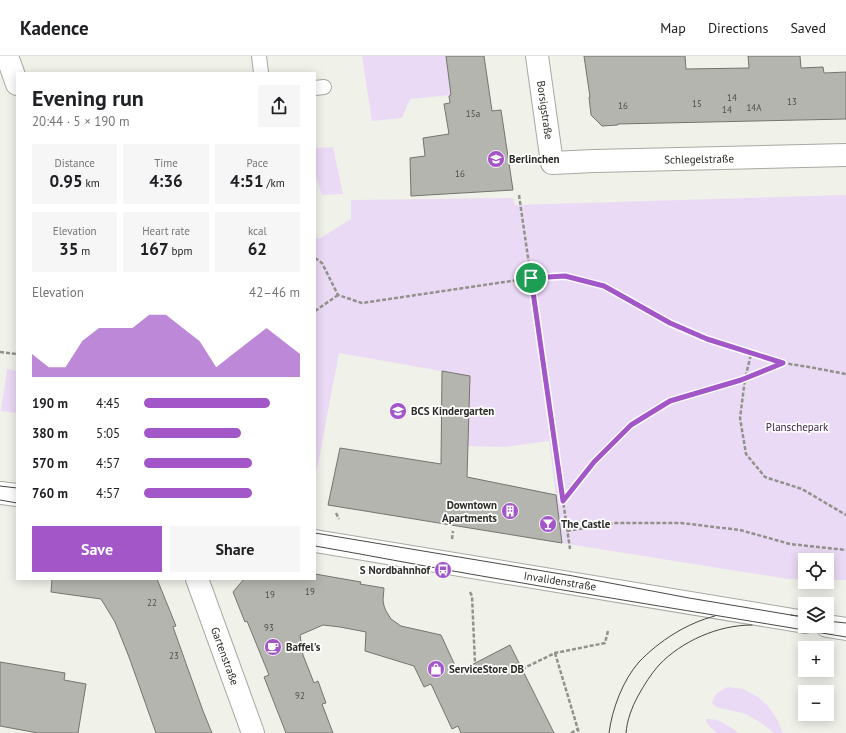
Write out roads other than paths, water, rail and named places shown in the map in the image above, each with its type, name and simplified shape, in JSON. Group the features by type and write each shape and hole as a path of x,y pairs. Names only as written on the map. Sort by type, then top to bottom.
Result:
{"street":[{"path":"7,56 16,81"},
{"name":"Borsigstraße","path":"537,56 552,164"},
{"name":"Schlegelstraße","path":"552,164 594,161 846,155"},
{"path":"0,493 16,495"},
{"name":"Invalidenstraße","path":"316,541 798,621"},
{"name":"Gartenstraße","path":"198,580 253,733"},
{"path":"834,627 846,629"}],"lane":[{"path":"259,56 261,72"}],"tram line":[{"path":"0,486 16,488"},
{"path":"0,500 16,503"},
{"path":"316,533 573,576 689,598 797,616"},
{"path":"316,546 451,571 846,637"},
{"path":"791,615 798,616"},
{"path":"609,733 610,724 619,695 628,677 639,662 664,640 694,623 715,616"},
{"path":"834,622 846,623"},
{"path":"626,733 627,723 638,696 653,672 668,656 701,636 714,631 752,625"}],"place":[{"name":"Berlinchen","path":"496,159"},
{"name":"BCS Kindergarten","path":"398,411"},
{"name":"Downtown Apartments","path":"510,511"},
{"name":"The Castle","path":"548,524"},
{"name":"S Nordbahnhof","path":"443,570"},
{"name":"Baffel's","path":"273,647"},
{"name":"ServiceStore DB","path":"436,669"}],"park label":[{"name":"Planschepark","path":"797,427"}]}
